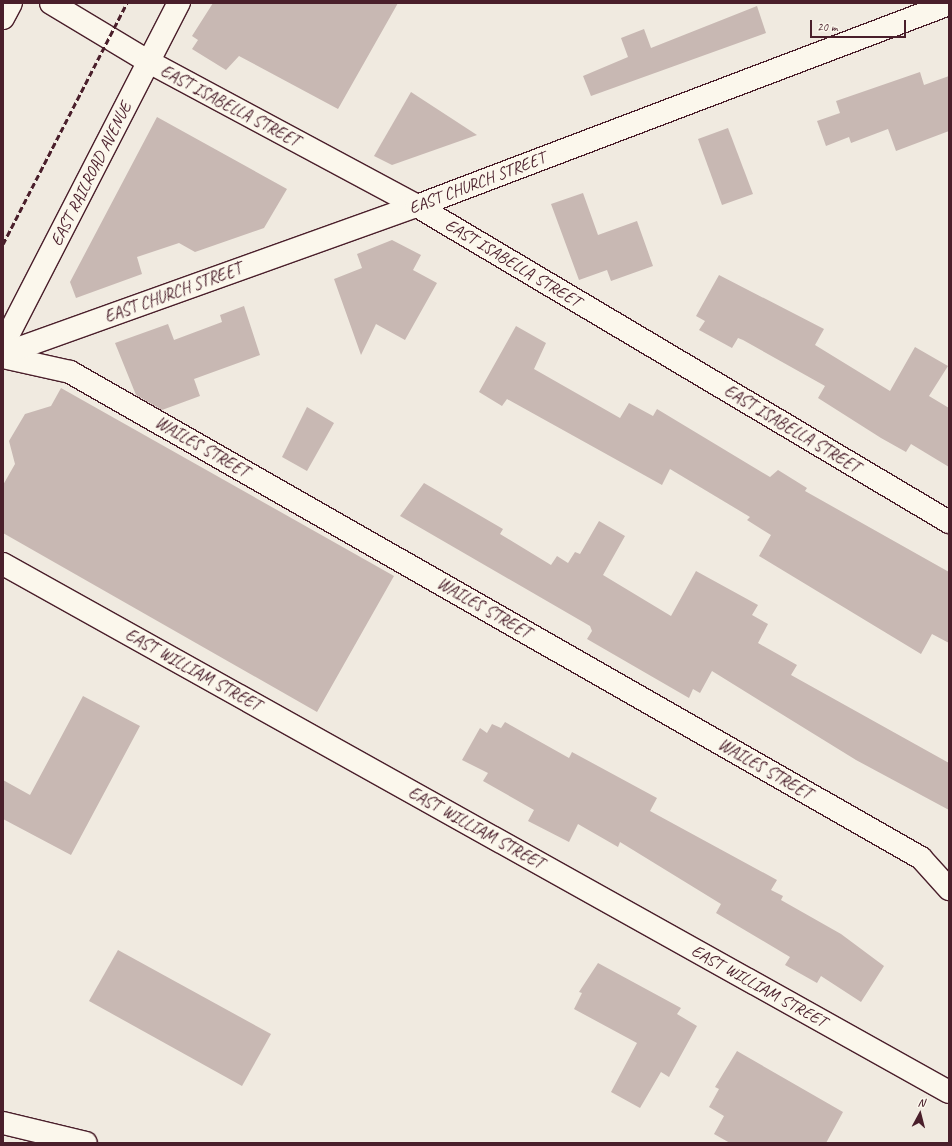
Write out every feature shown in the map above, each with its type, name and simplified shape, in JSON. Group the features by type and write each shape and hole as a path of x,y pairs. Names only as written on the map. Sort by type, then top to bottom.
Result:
{"street":[{"path":"3,18 11,3"},
{"name":"EAST ISABELLA STREET","path":"51,3 149,62 417,206 949,522"},
{"name":"EAST RAILROAD AVENUE","path":"3,345 179,3"},
{"name":"EAST CHURCH STREET","path":"3,354 417,206 949,4"},
{"name":"WAILES STREET","path":"3,357 70,372 920,858 949,888"},
{"name":"EAST WILLIAM STREET","path":"3,564 949,1092"},
{"path":"3,1123 86,1143"}],"building":[{"path":"213,3 398,3 338,109 239,56 226,70 192,49 198,40 192,36"},
{"path":"757,6 766,33 591,96 583,76 628,57 621,38 644,29 651,48"},
{"path":"920,72 924,85 949,76 949,131 896,151 888,129 851,143 849,137 826,146 817,121 840,113 836,101"},
{"path":"411,92 477,135 392,165 374,156"},
{"path":"157,117 287,189 264,228 195,252 179,243 137,257 142,274 76,298 70,282"},
{"path":"728,128 753,194 722,205 698,139"},
{"path":"583,193 598,235 637,221 653,266 611,281 607,270 579,280 551,204"},
{"path":"392,240 421,255 413,270 437,283 405,340 376,324 361,355 334,279 362,268 357,254"},
{"path":"719,275 824,329 815,345 890,391 915,347 948,366 929,396 949,408 949,467 911,444 906,452 881,438 818,398 825,386 743,340 738,338 732,348 699,330 705,321 696,316"},
{"path":"244,306 260,355 194,379 200,396 162,410 136,395 115,343 168,324 174,340 222,322 220,315"},
{"path":"516,326 546,343 534,369 620,418 629,403 653,416 657,409 770,477 778,470 807,488 805,491 949,572 949,643 932,634 921,654 759,556 771,535 747,520 750,517 670,469 662,485 507,399 502,406 479,392"},
{"path":"61,388 394,576 317,712 3,533 3,485 15,464 9,441 25,414 51,406"},
{"path":"307,407 334,423 307,471 282,457"},
{"path":"424,483 503,529 500,534 551,565 557,556 568,563 575,552 580,554 599,521 625,536 603,575 671,616 696,571 758,605 752,615 768,624 758,643 797,665 791,675 949,763 949,810 856,760 712,671 700,693 693,689 689,698 587,639 592,631 590,626 400,516"},
{"path":"83,696 140,726 71,855 3,819 3,780 30,795"},
{"path":"505,722 569,758 572,752 657,798 650,811 777,880 771,890 783,896 781,900 841,934 884,966 861,1002 821,976 817,983 785,965 790,957 716,913 721,904 620,842 618,847 578,824 569,842 528,821 534,810 483,781 488,773 462,760 480,728 487,733 492,724 501,728"},
{"path":"118,950 271,1034 242,1086 89,1001"},
{"path":"598,963 681,1008 677,1014 697,1026 669,1077 661,1072 640,1108 611,1092 637,1043 574,1009 582,993 579,992"},
{"path":"737,1051 843,1112 826,1143 730,1143 714,1134 724,1116 709,1107 719,1089 715,1087"}],"railway":[{"path":"3,244 127,3"}]}
